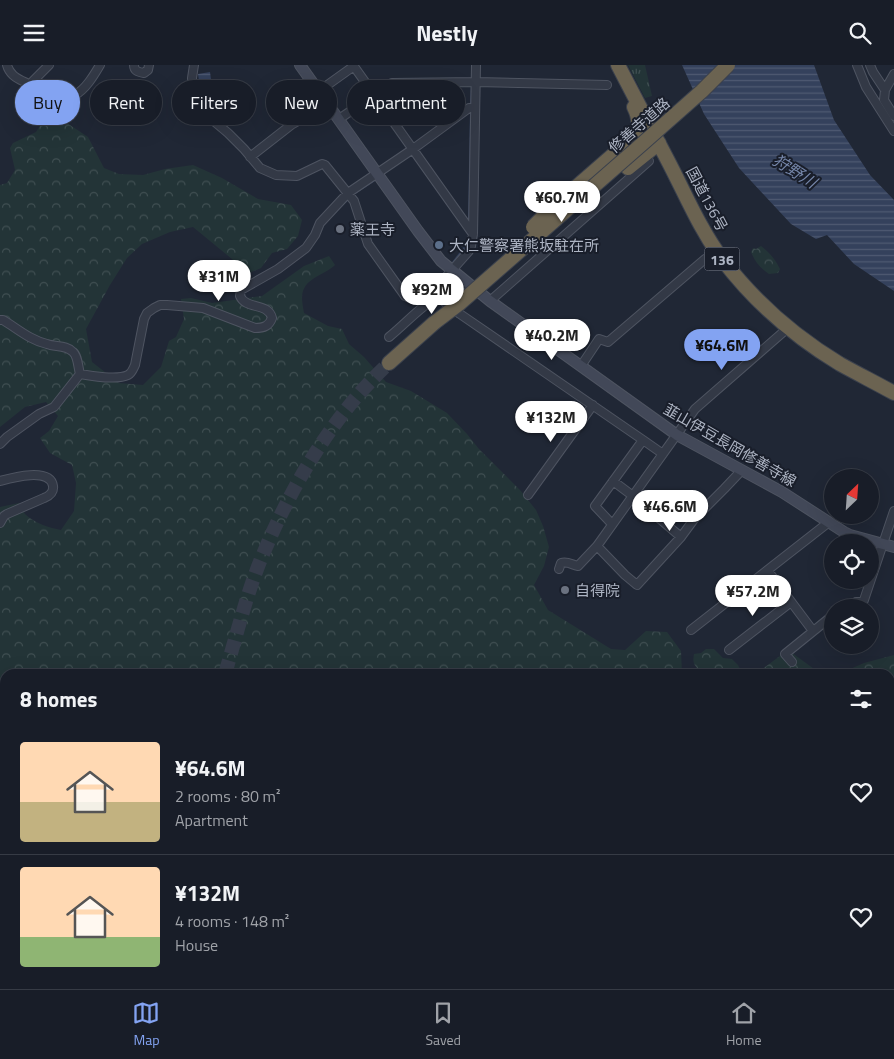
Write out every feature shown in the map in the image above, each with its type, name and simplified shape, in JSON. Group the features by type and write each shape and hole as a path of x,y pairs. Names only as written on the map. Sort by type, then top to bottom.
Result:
{"highway":[{"name":"国道136号","path":"617,65 697,219 736,277 774,316 810,343 839,363 894,393"},
{"path":"434,323 465,290 629,141 638,125 638,117 620,80 617,65"},
{"name":"修善寺道路","path":"389,363 642,144 702,91 728,65"},
{"path":"459,304 472,297 496,278 628,167 644,159 656,137 643,134 629,141"}],"main road":[{"name":"韮山伊豆長岡修善寺線","path":"300,65 311,80"},
{"name":"韮山伊豆長岡修善寺線","path":"337,116 436,257 451,271 677,435 782,492 824,519"},
{"name":"韮山伊豆長岡修善寺線","path":"832,524 850,535 894,547"}],"street":[{"path":"7,65 15,77 21,80"},
{"path":"34,80 49,65"},
{"path":"80,90 100,65"},
{"path":"134,65 135,70 144,73 148,70 149,65"},
{"path":"194,65 193,90 200,108 228,133 260,168 272,174 297,176 322,164 325,165 356,205 368,244 405,296 412,299 425,293 434,297 663,454"},
{"path":"389,337 434,297 451,271 472,246 476,65"},
{"path":"856,65 866,87 894,131"},
{"path":"870,65 885,90"},
{"path":"334,80 354,66 364,80"},
{"path":"894,74 885,90 884,100 894,117"},
{"path":"465,82 607,85"},
{"path":"80,374 94,377 128,375 135,365 144,319 147,313 160,305 203,309 255,328 263,328 268,325 272,315 262,307 250,305 242,301 241,290 278,269 306,248 315,235 320,223 348,193 469,108 475,108"},
{"path":"339,119 347,114"},
{"path":"250,157 290,125"},
{"path":"396,125 473,234"},
{"path":"490,301 594,210 599,199 644,159"},
{"path":"581,366 599,339 608,342 705,259"},
{"path":"434,297 466,283"},
{"path":"0,319 36,341 71,349 76,355 80,374"},
{"path":"559,569 561,563 564,562 578,566 597,546 696,409 789,327"},
{"path":"0,444 39,414 54,407 80,374"},
{"path":"528,495 593,405"},
{"path":"612,524 595,506 643,440"},
{"path":"597,546 625,575 638,585 681,537 695,518 742,470"},
{"path":"0,481 24,475 35,475 48,479 53,486 49,495 7,514 0,523"},
{"path":"613,481 681,537"},
{"path":"864,599 894,511"},
{"path":"692,631 827,524"},
{"path":"768,571 813,631"},
{"path":"729,650 791,602"},
{"path":"792,662 785,654 824,622"}],"green space":[{"path":"628,65 645,65 652,96 645,98"},
{"path":"40,125 70,125 88,137 104,168 119,174 143,175 165,169 193,165 222,178 258,199 291,205 302,220 298,236 287,249 272,253 261,268 249,273 193,227 170,232 142,244 127,258 86,329 92,362 119,383 143,385 161,367 169,341 176,337 184,319 181,299 191,298 212,303 262,296 304,266 329,256 335,265 310,281 303,291 304,313 328,326 342,329 349,344 364,357 386,382 411,391 447,413 479,449 520,490 536,510 549,547 544,566 534,585 548,610 611,649 625,650 646,631 667,632 681,651 682,669 0,669 0,507 19,503 25,514 33,520 61,530 74,511 76,483 72,465 50,453 40,438 49,431 58,416 46,402 25,407 0,427 0,185 7,183 15,170 10,148 13,143 36,132"},
{"path":"761,246 776,262 780,269 778,273 769,274 756,262 751,252 753,248 756,249"},
{"path":"706,649 714,649 723,658 732,659 740,669 698,669 693,657 694,654 701,653"},
{"path":"788,650 814,669 762,669"},
{"path":"894,655 894,669 850,669 864,663"}],"water":[{"name":"狩野川","path":"682,65 814,65 834,120 870,175 894,200 894,291 854,264 827,235 816,239 791,224 739,168 704,114"},
{"path":"210,72 211,80 199,80 198,74"}],"waterway":[{"path":"472,65 472,78"},
{"path":"471,105 472,85"},
{"path":"469,221 471,111"},
{"path":"383,174 395,165"},
{"path":"355,193 375,180"},
{"path":"331,216 347,200"},
{"path":"451,265 465,247 469,236"},
{"path":"441,277 445,272"}],"tunnel":[{"path":"226,669 259,564 298,482 313,456 348,407 389,363"}],"place":[{"name":"薬王寺","path":"340,229"},
{"name":"大仁警察署熊坂駐在所","path":"439,245"},
{"name":"自得院","path":"565,590"}]}
